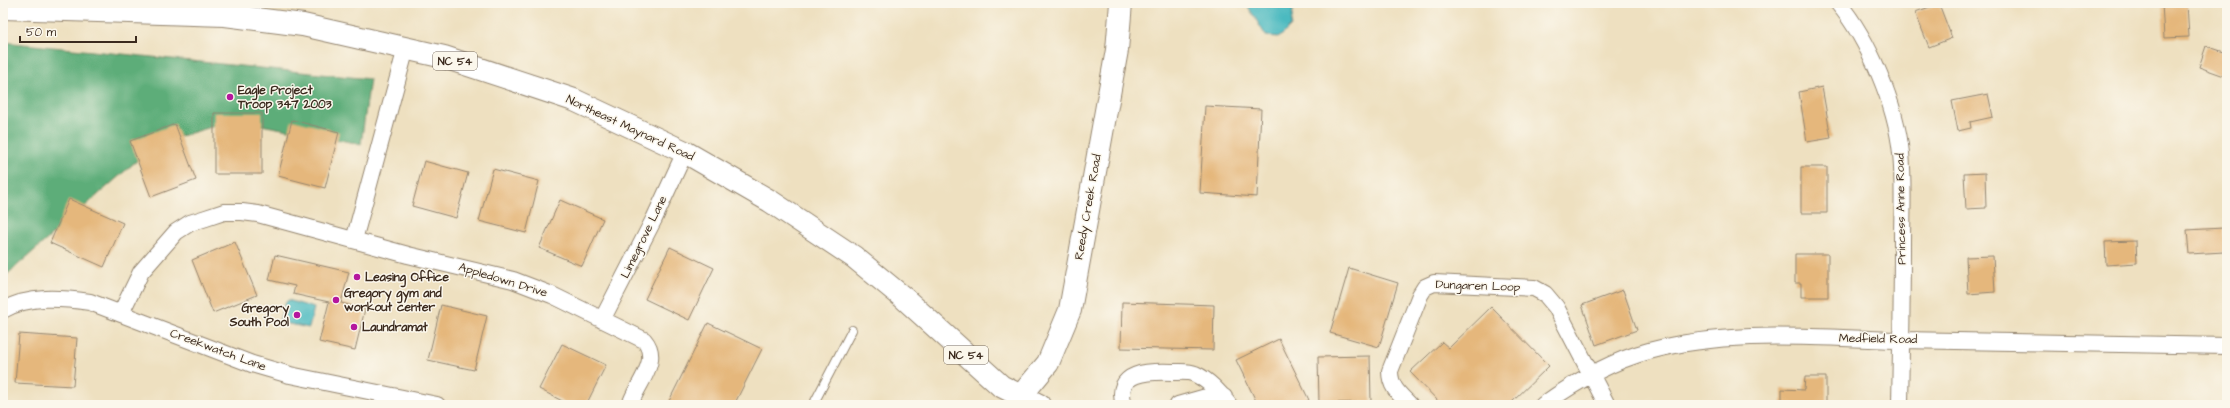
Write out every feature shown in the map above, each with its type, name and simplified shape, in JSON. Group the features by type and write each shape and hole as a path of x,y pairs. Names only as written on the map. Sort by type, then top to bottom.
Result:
{"main road":[{"name":"Reedy Creek Road","path":"1026,402 1048,363 1070,310 1117,50 1121,3"},
{"name":"Northeast Maynard Road","path":"3,8 225,14 303,25 444,57 574,100 685,152 770,201 854,257 905,299 1000,386 1026,402"}],"street":[{"name":"Princess Anne Road","path":"1838,3 1860,35 1881,81 1893,116 1901,152 1902,340 1900,405"},
{"path":"354,240 406,48"},
{"name":"Limegrove Lane","path":"602,320 654,219 685,152"},
{"name":"Appledown Drive","path":"121,313 141,272 176,232 190,224 224,212 258,214 512,280 552,295 644,340 650,346 649,365 630,405"},
{"name":"Dungaren Loop","path":"1410,405 1394,389 1390,382 1390,371 1420,295 1425,287 1434,283 1534,288 1545,294 1556,307 1607,405"},
{"name":"Creekwatch Lane","path":"3,310 13,304 39,299 64,298 90,302 252,364 290,375 437,405"},
{"name":"Medfield Road","path":"1543,405 1591,375 1648,351 1691,342 1742,338 2227,346"},
{"path":"1124,405 1122,391 1128,379 1135,375 1154,371 1193,373 1206,381 1226,401"},
{"path":"1178,405 1210,396 1226,401"}],"lane":[{"path":"813,405 852,330"}],"green space":[{"path":"3,42 370,79 361,144 235,120 157,143 3,278"}],"water":[{"path":"1246,3 1294,3 1291,26 1280,37 1266,36"},
{"name":"Gregory South Pool","path":"288,300 314,308 309,328 279,322 284,305"}],"building":[{"path":"2162,3 2187,3 2189,37 2164,38"},
{"path":"1939,4 1952,38 1929,47 1915,12"},
{"path":"2206,46 2227,53 2227,77 2199,67"},
{"path":"1822,87 1831,138 1807,142 1799,92"},
{"path":"1988,94 1993,117 1970,122 1971,128 1958,131 1952,101"},
{"path":"1205,106 1261,109 1257,197 1200,193"},
{"path":"214,113 262,113 262,174 214,174"},
{"path":"292,120 339,132 325,188 278,176"},
{"path":"175,124 196,180 151,197 130,141"},
{"path":"424,161 468,173 456,218 412,206"},
{"path":"1801,167 1827,167 1827,213 1801,213"},
{"path":"493,169 539,181 526,233 479,221"},
{"path":"1985,173 1986,208 1966,209 1964,174"},
{"path":"69,199 123,223 104,267 50,243"},
{"path":"560,200 603,219 582,266 539,248"},
{"path":"2223,228 2224,252 2189,254 2187,230"},
{"path":"2136,241 2137,263 2106,265 2105,242"},
{"path":"235,242 257,295 213,313 192,260"},
{"path":"670,247 714,268 689,320 645,299"},
{"path":"1795,254 1828,254 1828,297 1801,297 1801,283 1795,283"},
{"name":"Gregory gym and workout center","path":"275,255 349,272 341,303 365,309 355,350 319,342 329,302 293,294 295,286 269,280"},
{"path":"1993,256 1995,292 1968,294 1966,257"},
{"path":"1349,268 1398,283 1379,347 1330,333"},
{"path":"1623,290 1637,330 1596,345 1582,305"},
{"path":"1122,302 1214,305 1213,350 1121,348"},
{"path":"441,305 487,316 474,370 428,360"},
{"path":"1491,307 1549,366 1509,405 1442,405 1410,372 1442,342 1449,348"},
{"path":"708,323 762,349 734,405 667,405"},
{"path":"19,334 77,338 73,386 15,383"},
{"path":"1279,339 1309,400 1299,405 1258,405 1236,360"},
{"path":"562,344 606,365 586,405 570,405 539,389"},
{"path":"1370,356 1371,402 1319,403 1318,357"},
{"path":"1805,377 1826,377 1826,405 1782,405 1782,389 1804,390"}],"place":[{"name":"Eagle Project Troop 347 2003","path":"230,97"},
{"name":"Leasing Office","path":"357,277"},
{"name":"Gregory gym and workout center","path":"336,300"},
{"name":"Gregory South Pool","path":"297,315"},
{"name":"Laundramat","path":"354,327"}]}
